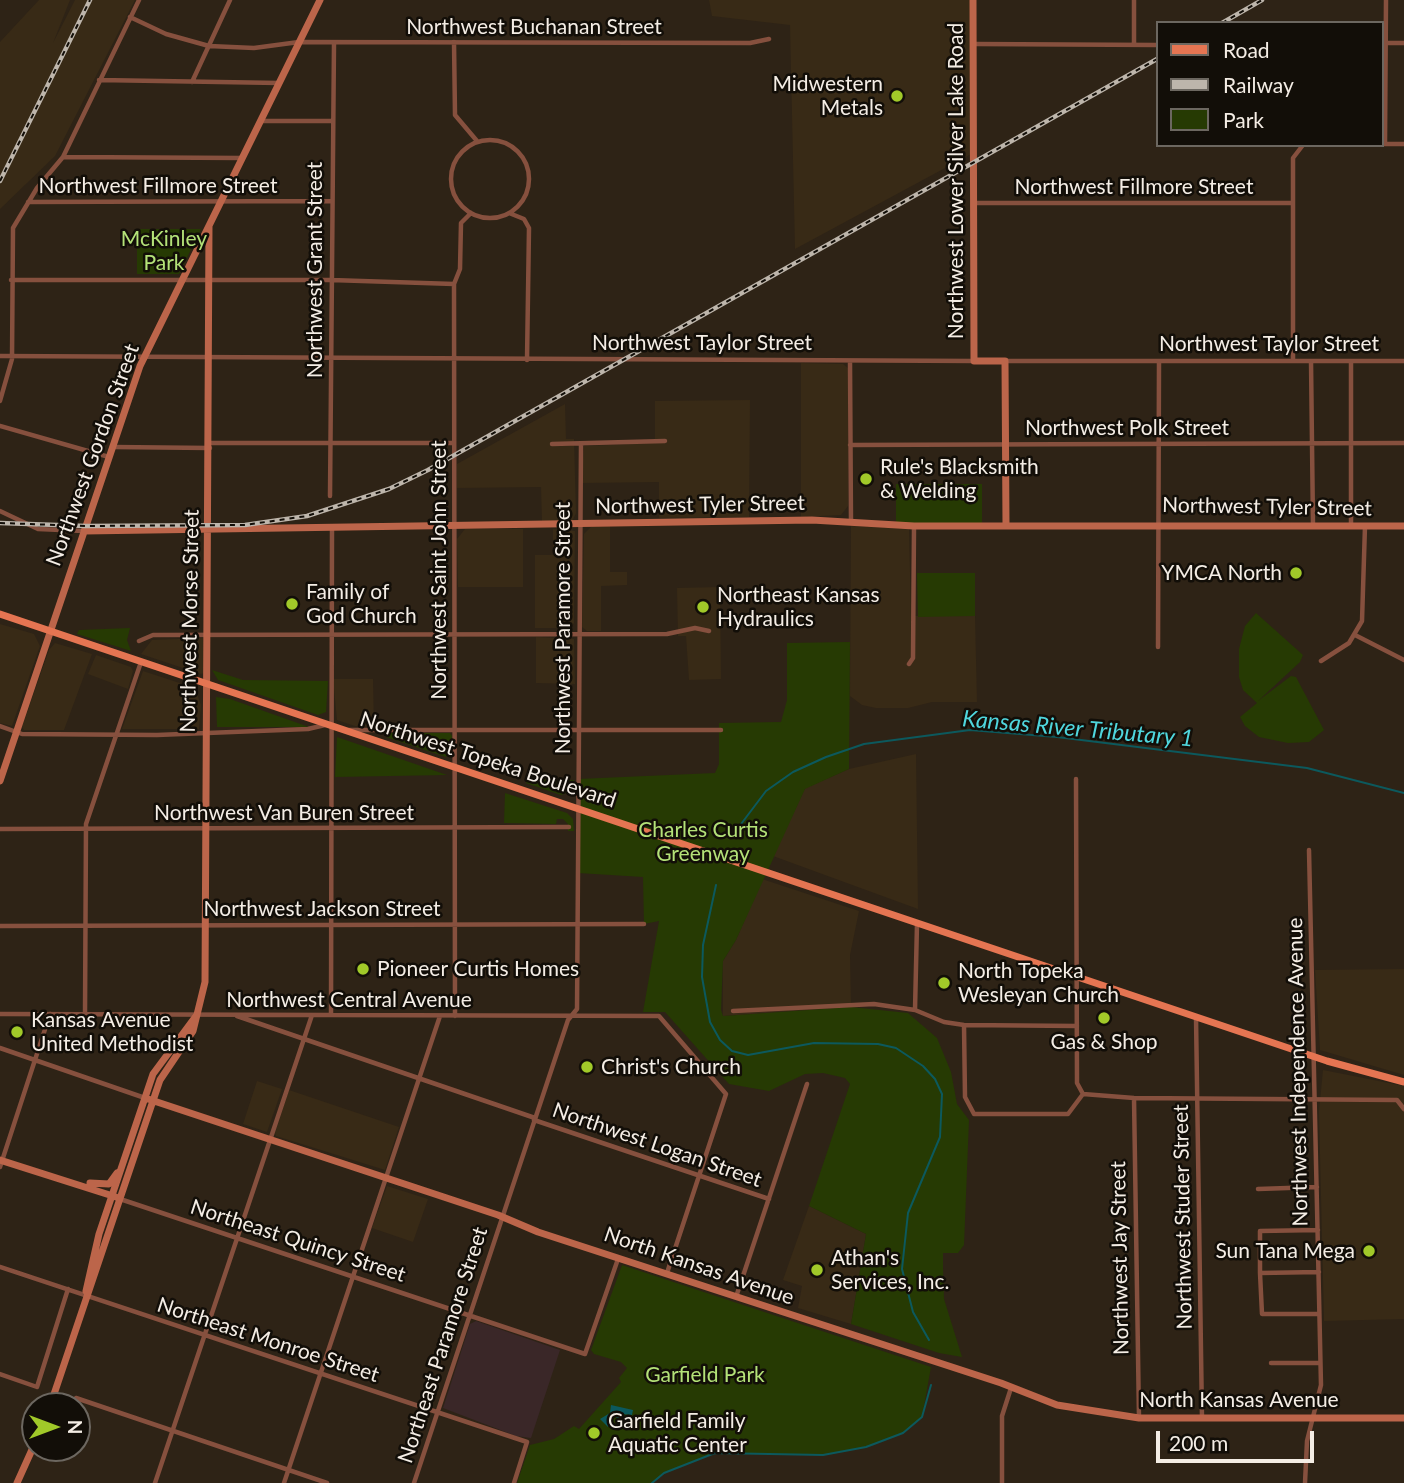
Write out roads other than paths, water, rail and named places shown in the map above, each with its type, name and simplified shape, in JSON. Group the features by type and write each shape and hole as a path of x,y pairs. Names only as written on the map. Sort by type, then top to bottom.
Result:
{"main road":[{"name":"Northwest Gordon Street","path":"0,781 143,359 320,0"},
{"name":"Northwest Lower Silver Lake Road","path":"973,0 974,361"},
{"name":"Northwest Morse Street","path":"116,1197 165,1071 193,1031 205,982 210,445 209,226"},
{"name":"Northwest Taylor Street","path":"974,361 1005,362"},
{"path":"1005,362 1006,525"},
{"name":"Northwest Tyler Street","path":"84,531 804,520 914,526 1404,526"},
{"name":"Northwest Topeka Boulevard","path":"0,614 1195,1017 1404,1083"},
{"name":"Northwest Morse Street","path":"127,1148 163,1057 197,1015"},
{"name":"North Kansas Avenue","path":"145,1098 1057,1405 1139,1418 1404,1418"},
{"path":"58,1179 108,1184 114,1178 127,1148"},
{"path":"55,1392 116,1197 127,1148"},
{"name":"Northeast Quincy Street","path":"1,1163 116,1197"},
{"path":"17,1483 26,1462"}],"street":[{"path":"0,401 12,359 13,228 27,202 63,157 139,0"},
{"path":"192,82 230,0"},
{"path":"1133,0 1134,45"},
{"path":"1386,0 1383,144 1404,144"},
{"name":"Northwest Buchanan Street","path":"130,17 166,34 209,46 254,48 299,42 736,43 769,39"},
{"name":"Northwest Grant Street","path":"330,496 331,121 334,43"},
{"path":"454,43 454,115 477,142"},
{"path":"1384,43 1404,43"},
{"path":"974,44 1156,45"},
{"path":"99,80 279,83"},
{"path":"260,121 331,121"},
{"path":"491,139 504,142 516,149 527,166 527,192 520,204 509,213 493,218 471,214 455,197 450,176 458,155 477,142 491,139"},
{"path":"1293,361 1293,158 1300,147"},
{"path":"63,157 242,159"},
{"name":"Northwest Fillmore Street","path":"27,202 331,201"},
{"name":"Northwest Fillmore Street","path":"975,203 1293,203"},
{"path":"509,213 524,219 529,228 527,360"},
{"name":"Northwest Saint John Street","path":"455,1016 454,284 460,269 461,223 471,214"},
{"path":"11,280 331,280 454,284"},
{"name":"Northwest Taylor Street","path":"0,356 12,359 974,361"},
{"path":"850,361 851,524"},
{"path":"1311,361 1312,526"},
{"path":"1351,361 1351,526"},
{"name":"Northwest Taylor Street","path":"1005,362 1404,361"},
{"path":"1158,647 1159,362"},
{"path":"0,426 109,457"},
{"path":"552,443 581,445 665,441"},
{"path":"113,447 454,443"},
{"name":"Northwest Polk Street","path":"850,445 1404,443"},
{"name":"Northwest Paramore Street","path":"502,1218 568,1020 578,1009 581,445"},
{"name":"Northwest Tyler Street","path":"0,510 38,529 84,531"},
{"path":"909,664 912,658 914,526"},
{"path":"1321,661 1343,648 1355,635 1364,604 1365,526"},
{"path":"331,1016 328,725 332,528"},
{"path":"139,641 153,635 209,634 667,634 695,628 709,631"},
{"path":"1355,635 1404,660"},
{"path":"85,1015 86,830 141,662"},
{"path":"0,726 16,732 116,734 308,729 328,725"},
{"path":"341,730 721,730"},
{"path":"1076,779 1077,1083 1083,1094"},
{"name":"Northwest Van Buren Street","path":"0,830 569,827"},
{"name":"Northwest Independence Avenue","path":"1305,1483 1306,1447 1321,1392 1309,850"},
{"path":"915,1010 917,923"},
{"name":"Northwest Jackson Street","path":"0,926 643,924"},
{"path":"733,1011 861,1003 915,1010 944,1022 964,1025 1077,1026"},
{"name":"Northwest Central Avenue","path":"0,1014 661,1017 724,1089 726,1096 699,1176"},
{"path":"1,1163 50,1014"},
{"name":"Northwest Logan Street","path":"233,1015 769,1199"},
{"path":"155,1483 312,1015"},
{"path":"284,1483 440,1016"},
{"name":"Northwest Studer Street","path":"1195,1017 1202,1418"},
{"path":"964,1025 965,1097 974,1114 1068,1114 1083,1094"},
{"name":"North Kansas Avenue","path":"0,1048 145,1098"},
{"path":"736,1298 807,1084"},
{"path":"1083,1094 1134,1098 1397,1100 1404,1109"},
{"name":"Northwest Jay Street","path":"1134,1098 1139,1418"},
{"path":"667,1274 699,1176"},
{"path":"1258,1189 1317,1187"},
{"name":"Northeast Quincy Street","path":"116,1197 585,1354 618,1258"},
{"name":"Northeast Paramore Street","path":"414,1483 502,1218"},
{"path":"1318,1230 1260,1231 1260,1273 1262,1314 1320,1314"},
{"name":"Northeast Monroe Street","path":"0,1266 527,1442 514,1483"},
{"path":"1260,1273 1319,1272"},
{"path":"0,1374 37,1387 68,1289"},
{"path":"1270,1363 1320,1363"},
{"path":"1002,1483 1002,1416 1011,1388"},
{"path":"91,1403 327,1483"}],"water":[{"path":"611,1405 633,1410 632,1415 621,1414 623,1419 620,1421 615,1416 608,1427 600,1419 610,1413"}],"waterway":[{"name":"Kansas River Tributary 1","path":"735,832 766,791 793,772 826,757 864,744 970,730 1057,737 1307,768 1404,793"},
{"path":"716,885 703,945 702,977 710,1022 720,1040 732,1051 748,1055 814,1043 878,1044 896,1048 923,1066 935,1079 942,1094 940,1137 908,1213 902,1269 913,1312 929,1340"},
{"name":"Kansas River Tributary 1","path":"652,1483 664,1473 715,1453 823,1455 866,1447 903,1433 922,1417 931,1385"}],"railway":[{"path":"0,181 90,0"},
{"path":"1225,21 1262,0"},
{"path":"0,523 86,526 245,525 307,516 389,489 428,470 1156,60"}],"place":[{"name":"Midwestern Metals","path":"897,96"},
{"name":"Rule's Blacksmith & Welding","path":"866,479"},
{"name":"YMCA North","path":"1296,573"},
{"name":"Family of God Church","path":"292,604"},
{"name":"Northeast Kansas Hydraulics","path":"703,607"},
{"name":"Pioneer Curtis Homes","path":"363,969"},
{"name":"North Topeka Wesleyan Church","path":"944,983"},
{"name":"Gas & Shop","path":"1104,1018"},
{"name":"Kansas Avenue United Methodist","path":"17,1032"},
{"name":"Christ's Church","path":"587,1067"},
{"name":"Sun Tana Mega","path":"1369,1251"},
{"name":"Athan's Services, Inc.","path":"817,1270"},
{"name":"Garfield Family Aquatic Center","path":"594,1433"}],"park label":[{"name":"McKinley Park","path":"164,251"},
{"name":"Charles Curtis Greenway","path":"703,842"},
{"name":"Garfield Park","path":"705,1375"}]}
